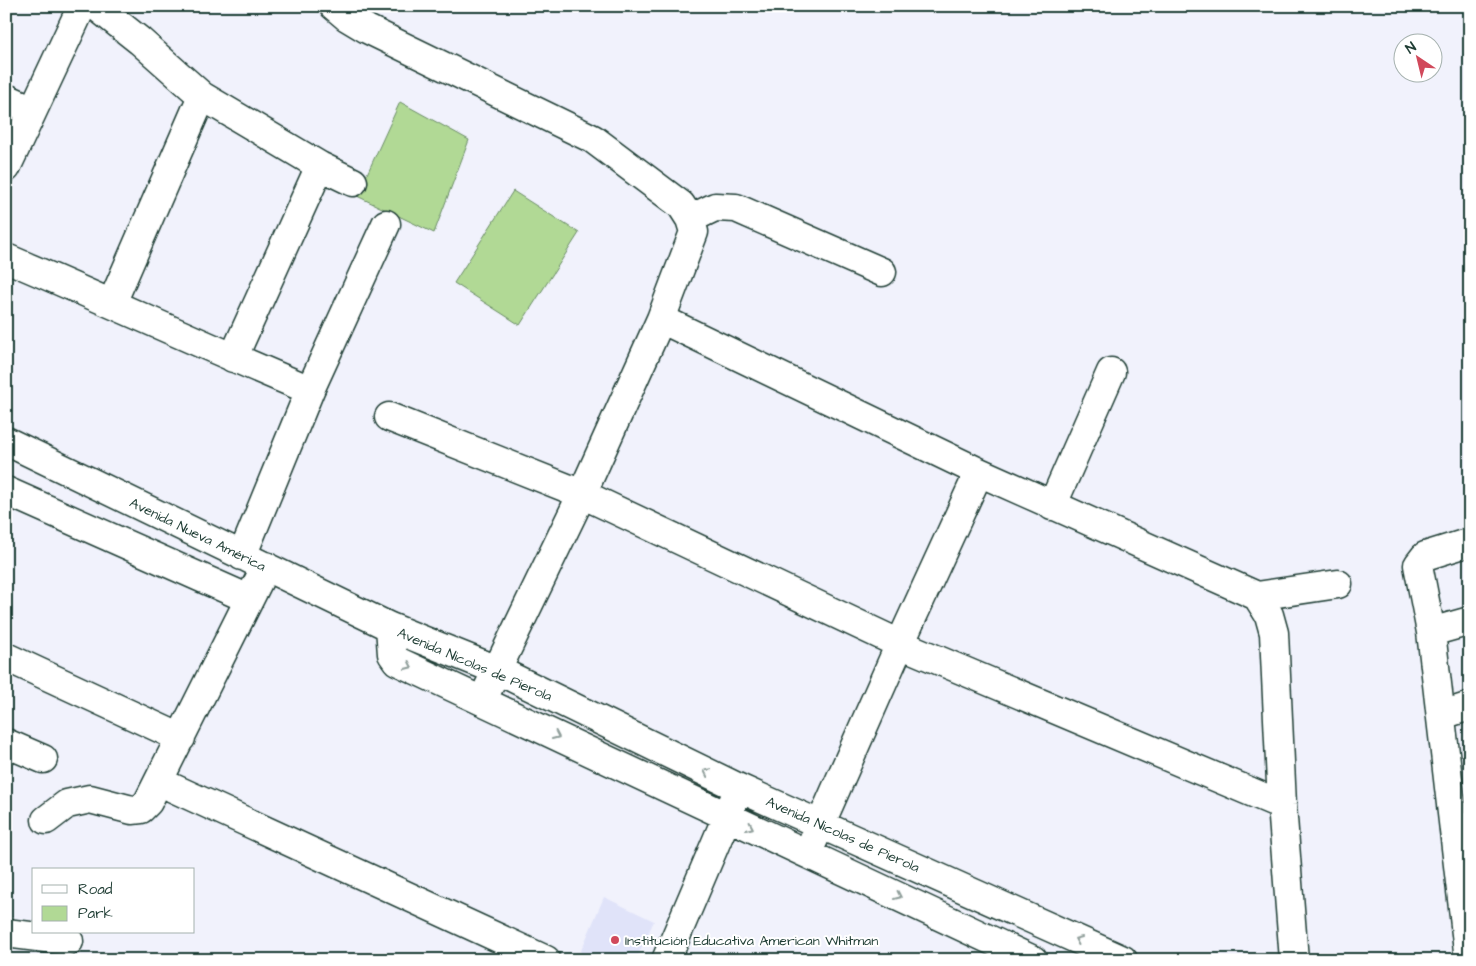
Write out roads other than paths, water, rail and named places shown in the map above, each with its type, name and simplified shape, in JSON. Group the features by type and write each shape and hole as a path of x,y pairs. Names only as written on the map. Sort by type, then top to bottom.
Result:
{"street":[{"path":"6,168 82,6"},
{"path":"96,6 140,41 202,96 320,166 353,182"},
{"path":"334,6 347,17 367,29 593,139 681,205 690,219 694,232 662,319 582,494 482,701"},
{"path":"112,303 202,96"},
{"path":"6,98 33,110"},
{"path":"232,358 320,166"},
{"path":"690,219 714,206 736,208 882,272"},
{"path":"46,820 67,804 90,799 132,810 140,809 148,802 249,599 254,561 310,390 386,224"},
{"path":"6,258 112,303 232,358 310,390"},
{"path":"662,319 979,472 1256,596 1338,584"},
{"path":"1052,506 1111,372"},
{"path":"389,417 582,494 900,644 1282,805"},
{"name":"Avenida Nueva América","path":"6,441 390,627"},
{"path":"808,854 900,644 979,472"},
{"path":"6,491 249,599"},
{"path":"1470,542 1425,556 1418,565 1431,632 1464,859 1470,960"},
{"path":"1256,596 1269,616 1274,633 1282,805 1294,960"},
{"path":"1431,632 1470,621"},
{"name":"Avenida Nicolas de Pierola","path":"1033,960 397,661 392,654 390,627 497,670 740,788 1123,960"},
{"path":"6,657 181,738"},
{"path":"1442,715 1470,706"},
{"path":"6,743 43,759"},
{"path":"173,788 546,960"},
{"path":"666,960 726,816 740,788"},
{"path":"6,933 70,941"}],"place":[{"name":"Institución Educativa American Whitman","path":"615,940"}]}
